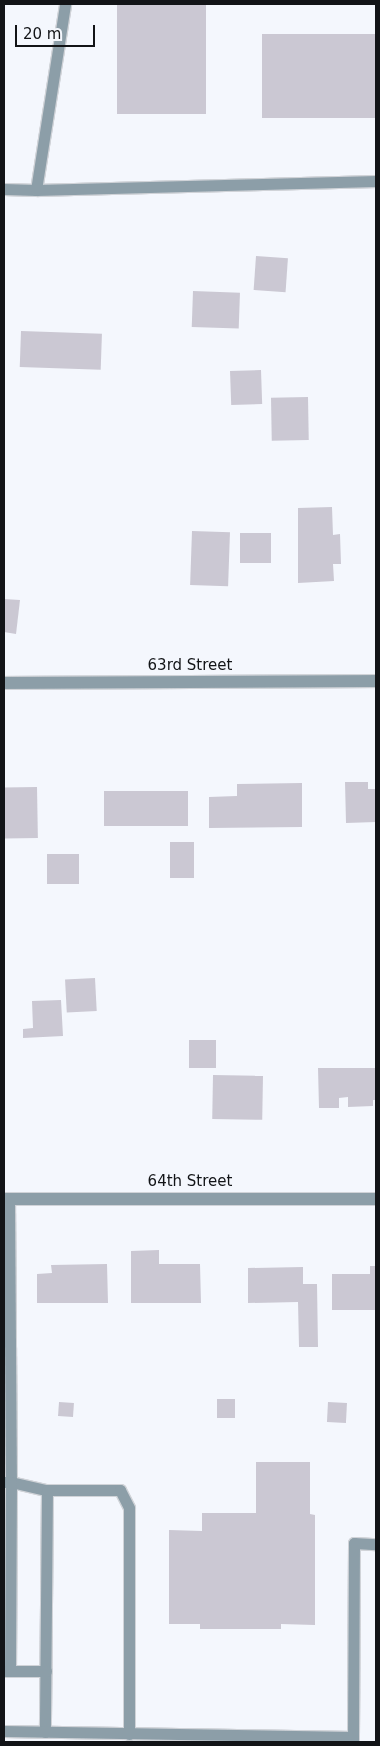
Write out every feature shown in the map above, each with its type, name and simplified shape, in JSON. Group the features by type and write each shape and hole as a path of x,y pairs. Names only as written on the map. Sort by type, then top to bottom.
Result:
{"street":[{"name":"63rd Street","path":"4,683 376,681"},
{"name":"64th Street","path":"6,1199 376,1199"}],"lane":[{"path":"36,190 65,4"},
{"path":"4,188 36,190 376,181"},
{"path":"6,1199 7,1671 46,1671"},
{"path":"7,1482 47,1490 120,1490 129,1508 129,1734"},
{"path":"45,1732 47,1490"},
{"path":"4,1731 353,1740 354,1544 376,1544"}],"building":[{"path":"117,4 206,4 206,114 117,114"},
{"path":"262,34 376,34 376,118 262,118"},
{"path":"256,256 288,258 286,292 254,290"},
{"path":"193,291 240,293 239,329 192,327"},
{"path":"21,331 102,334 101,370 20,367"},
{"path":"261,370 262,404 231,405 230,371"},
{"path":"308,397 309,440 272,441 271,398"},
{"path":"332,507 333,535 340,534 341,564 333,564 334,581 298,583 298,508"},
{"path":"192,531 230,532 228,586 190,585"},
{"path":"240,533 271,533 271,563 240,563"},
{"path":"4,599 20,600 16,634 4,632"},
{"path":"345,782 368,782 368,789 376,789 376,822 346,823"},
{"path":"302,783 302,827 209,828 209,797 237,796 237,784"},
{"path":"37,787 38,838 5,839 4,788"},
{"path":"104,791 188,791 188,826 104,826"},
{"path":"170,842 194,842 194,878 170,878"},
{"path":"47,854 79,854 79,884 47,884"},
{"path":"95,978 97,1011 67,1013 65,980"},
{"path":"61,1000 63,1036 23,1038 23,1029 33,1028 32,1001"},
{"path":"189,1040 216,1040 216,1068 189,1068"},
{"path":"318,1068 375,1068 376,1100 373,1100 373,1106 348,1107 348,1097 339,1098 339,1108 319,1108"},
{"path":"213,1075 263,1076 262,1120 212,1119"},
{"path":"159,1250 159,1264 200,1264 201,1303 131,1303 131,1251"},
{"path":"107,1264 108,1303 37,1303 37,1274 52,1273 51,1265"},
{"path":"370,1266 376,1266 376,1310 332,1310 332,1274 370,1274"},
{"path":"303,1267 303,1284 317,1284 318,1347 299,1347 298,1302 248,1303 248,1268"},
{"path":"217,1399 235,1399 235,1418 217,1418"},
{"path":"59,1402 74,1403 73,1417 58,1416"},
{"path":"328,1402 347,1403 346,1423 327,1422"},
{"path":"256,1462 310,1462 310,1514 315,1515 315,1625 281,1624 281,1629 200,1629 200,1624 169,1624 169,1530 202,1531 202,1513 256,1513"}]}
